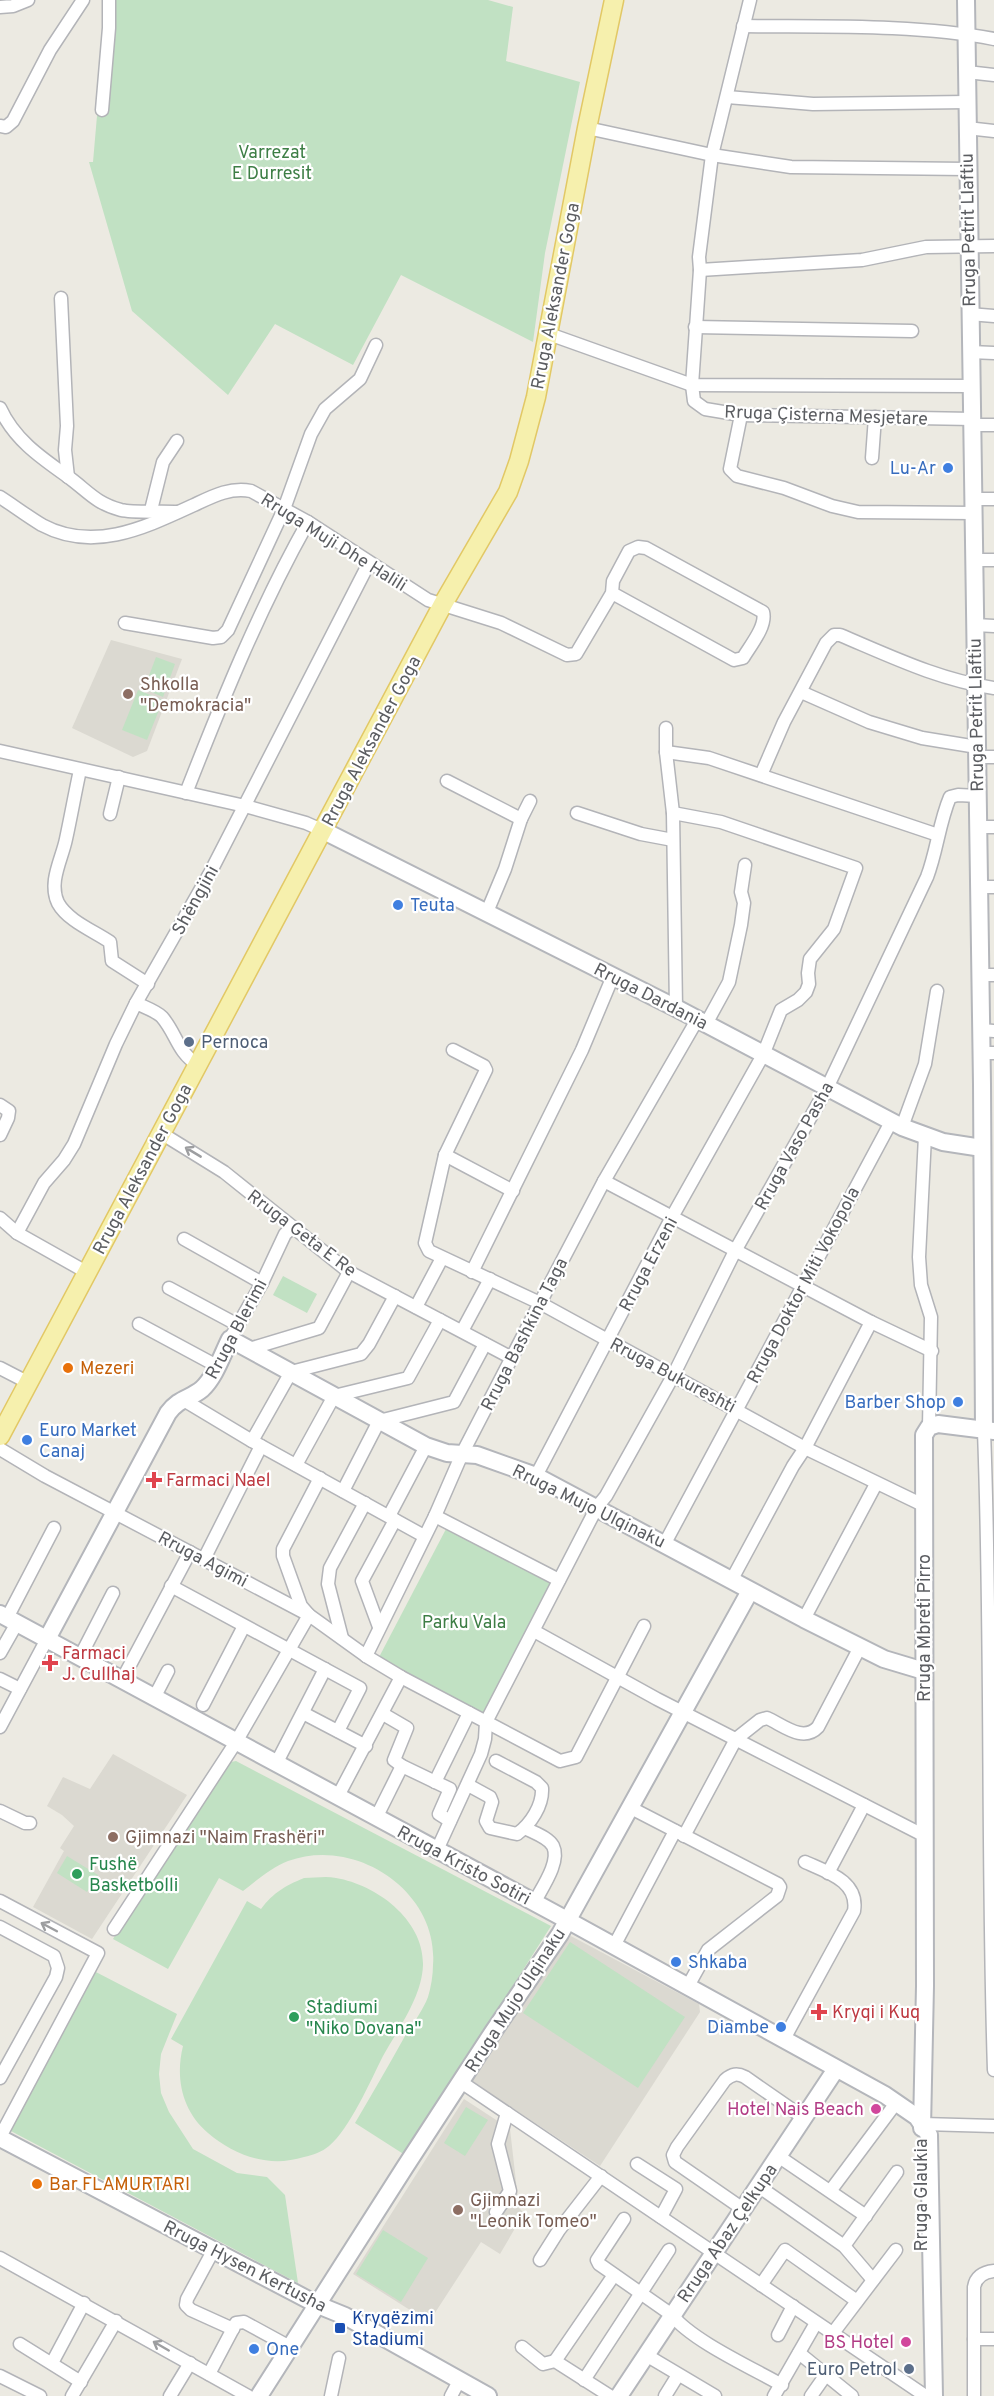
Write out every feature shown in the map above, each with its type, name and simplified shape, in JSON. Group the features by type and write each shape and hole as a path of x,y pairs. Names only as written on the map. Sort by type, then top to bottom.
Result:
{"main road":[{"name":"Rruga Aleksander Goga","path":"0,1436 443,604 515,475 536,397 587,128 614,0"}],"street":[{"path":"0,7 13,6 28,0"},
{"path":"0,126 6,127 13,121 50,50 83,0"},
{"path":"102,110 109,0"},
{"path":"692,385 699,257 712,155 750,0"},
{"name":"Rruga Petrit Llaftiu","path":"966,0 975,685 983,754 978,796 986,827 989,1431"},
{"path":"743,26 857,28 966,34 994,39"},
{"path":"967,72 994,75"},
{"path":"726,97 813,104 967,102"},
{"path":"587,128 712,155 791,167 967,169"},
{"path":"967,128 994,131"},
{"path":"700,270 862,260 926,247 994,246"},
{"path":"61,298 68,477"},
{"path":"969,314 994,316"},
{"path":"695,327 912,331"},
{"path":"549,334 692,385 971,386"},
{"path":"125,622 213,638 221,637 228,630 284,509 311,434 325,410 360,379 376,345"},
{"path":"970,352 994,353"},
{"name":"Rruga Çisterna Mesjetare","path":"692,385 694,401 699,406 741,415 875,417 994,425"},
{"path":"0,408 5,420 21,441 53,468 100,502 124,510 178,512"},
{"path":"741,415 730,469 737,476 784,488 832,506 858,512 974,506 994,499"},
{"path":"872,458 875,417"},
{"path":"151,510 163,462 177,441"},
{"name":"Rruga Muji Dhe Halili","path":"0,497 44,526 69,535 94,538 135,531 221,492 241,489 251,491 308,522 369,564 428,600 501,623 567,655 576,654 583,646 612,593"},
{"path":"186,793 248,641 286,561 308,522"},
{"path":"638,547 646,548 763,612 764,617 743,658 734,660 612,593 613,581 629,551 638,547"},
{"path":"975,560 994,560"},
{"name":"Shëngjini","path":"17,1233 44,1183 64,1160 74,1144 116,1044 136,1003 245,806 369,564"},
{"path":"975,625 994,626"},
{"path":"761,775 784,722 826,643 834,635 846,637 913,667 975,685 994,688"},
{"path":"801,692 869,722 983,754"},
{"path":"666,728 666,752 673,813 676,1008"},
{"path":"0,751 245,806 306,823 324,831"},
{"path":"666,752 709,758 938,835"},
{"path":"80,770 66,842 56,872 55,888 58,903 72,918 110,942 112,961 148,984"},
{"path":"110,814 119,777"},
{"path":"447,781 521,819"},
{"name":"Rruga Vaso Pasha","path":"437,1850 468,1785 485,1739 486,1722 597,1507 606,1496 673,1376 735,1251 827,1088 927,877 950,797 978,796"},
{"path":"487,912 505,869 521,819 530,801"},
{"path":"577,813 642,834 673,840"},
{"name":"Rruga Erzeni","path":"536,1476 672,1217 763,1055 781,1010 798,1000 810,984 808,973 810,959 834,929 856,868 722,822 673,813"},
{"name":"Rruga Dardania","path":"324,831 676,1008 897,1124 943,1142 988,1148"},
{"name":"Rruga Bashkina Taga","path":"366,1656 435,1516 462,1454 604,1181 702,1022 725,992 741,925 744,903 741,892 745,866"},
{"path":"472,1272 582,1050 613,976"},
{"path":"897,1124 925,1064 937,991"},
{"path":"136,1003 161,1016 188,1059 197,1064"},
{"path":"453,1050 484,1066 486,1070 445,1155 513,1191"},
{"path":"0,1105 9,1112 0,1135"},
{"name":"Rruga Doktor Miti Vokopola","path":"665,1543 802,1285 897,1124"},
{"name":"Rruga Geta E Re","path":"161,1133 224,1172 350,1272 512,1358"},
{"name":"Rruga Mbreti Pirro","path":"923,2124 923,1505 924,1435 929,1427 932,1351 931,1317 921,1285 919,1257 925,1136"},
{"name":"Rruga Bukureshti","path":"445,1155 425,1243 429,1251 540,1303 805,1448 923,1505"},
{"path":"604,1181 871,1322 932,1351"},
{"path":"0,1218 17,1233 88,1273"},
{"name":"Rruga Blerimi","path":"47,1639 168,1413 182,1399 199,1391 206,1384 285,1234 293,1227"},
{"path":"184,1239 261,1283"},
{"path":"416,1307 442,1258"},
{"path":"249,1349 319,1328 350,1272"},
{"path":"462,1331 490,1279"},
{"path":"170,1288 234,1332"},
{"path":"204,1559 291,1372 361,1353 369,1344 395,1296"},
{"path":"296,1465 334,1396 408,1378 440,1320"},
{"path":"731,1581 805,1448 871,1322"},
{"path":"139,1324 216,1366"},
{"name":"Rruga Mujo Ulqinaku","path":"234,1332 249,1349 426,1446 447,1453 477,1455 536,1476 804,1619 884,1659 924,1671"},
{"path":"343,1491 379,1421 454,1402 485,1344"},
{"path":"0,1368 29,1383"},
{"path":"182,1399 424,1536"},
{"path":"929,1427 938,1424 989,1431 994,2070"},
{"path":"379,1627 362,1581 426,1446"},
{"name":"Rruga Agimi","path":"0,1449 45,1476 309,1615 366,1656 401,1677 560,1761 576,1757 644,1626"},
{"path":"114,1929 236,1742 309,1615 301,1606 283,1557 283,1549 320,1478"},
{"path":"804,1619 876,1484"},
{"path":"342,1638 328,1584 330,1568 365,1503"},
{"path":"435,1516 559,1580"},
{"path":"0,1653 8,1618 54,1528"},
{"path":"122,1680 190,1552"},
{"path":"171,1586 360,1688 338,1731"},
{"name":"Rruga Mujo Ulqinaku","path":"259,2396 461,2082 560,1934 750,1591"},
{"path":"80,1657 113,1593"},
{"name":"Rruga Kristo Sotiri","path":"8,1618 784,2039 908,2109 923,2124"},
{"path":"203,1705 244,1626"},
{"path":"534,1631 683,1712 923,1835"},
{"path":"0,1727 47,1639"},
{"path":"614,1946 736,1739 760,1720 766,1718 798,1733 813,1732 818,1727 860,1647"},
{"path":"276,1764 326,1669"},
{"path":"154,1698 168,1671"},
{"path":"338,1796 401,1677"},
{"path":"0,1679 20,1689"},
{"path":"303,1713 366,1746"},
{"path":"435,1782 469,1713"},
{"path":"383,1714 408,1728 394,1760 450,1789 439,1814 450,1821"},
{"path":"468,1785 490,1797 492,1802 486,1821 490,1828 517,1834 525,1828 543,1800 542,1788 536,1782 496,1761"},
{"path":"376,1818 402,1766"},
{"path":"828,1873 864,1805"},
{"path":"631,1808 778,1884 780,1890 777,1896 708,1950 688,1986"},
{"path":"0,1810 25,1823 30,1823"},
{"path":"525,1828 547,1839 553,1846 556,1859 534,1903"},
{"path":"784,2039 854,1911 853,1892 847,1883 805,1862"},
{"path":"0,1901 98,1953 0,2138"},
{"path":"0,1927 54,1956 58,1968 56,1977 0,2078"},
{"name":"Rruga Abaz Çelkupa","path":"619,2396 836,2069"},
{"path":"743,2209 675,2162 674,2155 677,2147 725,2080 731,2075 739,2074 745,2077 804,2118"},
{"path":"461,2082 927,2396"},
{"path":"831,2190 896,2103"},
{"path":"496,2212 510,2191 498,2144 507,2113"},
{"path":"923,2124 994,2126"},
{"name":"Rruga Glaukia","path":"923,2124 920,2134 927,2396"},
{"name":"Rruga Hysen Kertusha","path":"0,2138 213,2251 318,2305 345,2316 488,2396"},
{"path":"778,2156 866,2216"},
{"path":"637,2164 676,2189 661,2217"},
{"path":"844,2246 897,2172"},
{"path":"540,2260 559,2230 601,2176"},
{"path":"758,2186 844,2246 873,2280"},
{"path":"624,2219 597,2260 599,2264 672,2315 682,2327 782,2385"},
{"path":"584,2380 669,2250"},
{"path":"761,2285 785,2250 857,2301"},
{"path":"833,2333 896,2250"},
{"path":"213,2251 186,2305 191,2310 233,2330"},
{"path":"0,2258 248,2396"},
{"path":"974,2396 975,2281 987,2271 994,2271"},
{"path":"522,2347 543,2364 555,2361 614,2275"},
{"path":"52,2363 84,2303"},
{"path":"778,2335 793,2306"},
{"path":"72,2396 116,2321"},
{"path":"209,2374 236,2323 244,2322 290,2347"},
{"path":"774,2396 816,2323"},
{"path":"974,2339 994,2339"},
{"path":"20,2344 81,2382"},
{"path":"799,2353 852,2396"},
{"path":"646,2355 715,2396"},
{"path":"323,2396 331,2396 339,2358"},
{"path":"555,2361 610,2396"},
{"path":"170,2396 190,2363"},
{"path":"665,2396 678,2375"},
{"path":"0,2376 40,2396"},
{"path":"811,2396 825,2376"},
{"path":"451,2396 459,2381"}],"shaded area":[{"name":"Shkolla \"Demokracia\"","path":"111,640 182,659 147,751 133,757 72,728"},
{"name":"Gjimnazi \"Naim Frashëri\"","path":"113,1754 187,1795 92,1939 33,1907 64,1851 60,1848 74,1826 47,1806 63,1777 90,1789"},
{"path":"569,1935 699,2004 700,2012 600,2166 472,2081"},
{"name":"Gjimnazi \"Leonik Tomeo\"","path":"464,2099 510,2129 519,2208 524,2213 500,2254 481,2242 429,2322 353,2274"}],"green space":[{"name":"Varrezat E Durresit","path":"107,0 488,0 513,7 506,61 580,82 545,253 533,342 401,275 353,365 275,324 228,395 132,311 89,162 93,162"},
{"path":"156,657 175,664 163,697 144,689"},
{"path":"138,690 163,700 147,740 122,730"},
{"path":"283,1276 317,1294 307,1313 273,1295"},
{"name":"Parku Vala","path":"446,1529 550,1583 482,1715 377,1661"},
{"path":"236,1761 551,1926 405,2155 355,2123 423,2007 428,1997 432,1977 431,1938 422,1914 407,1893 388,1876 365,1863 340,1856 314,1855 282,1864 264,1874 243,1891 219,1878 168,1969 113,1939 226,1763"},
{"name":"Fushë Basketbolli","path":"67,1856 98,1875 87,1892 57,1873"},
{"name":"Stadiumi \"Niko Dovana\"","path":"332,1877 352,1882 367,1888 395,1907 416,1933 421,1949 422,1977 414,2001 359,2104 337,2139 320,2152 311,2155 291,2160 265,2160 241,2154 229,2148 208,2133 192,2115 181,2082 183,2046 171,2039 247,1901 261,1909 280,1890 304,1878"},
{"path":"570,1942 685,2017 638,2088 523,2013"},
{"path":"92,1970 177,2014 161,2054 159,2074 161,2093 169,2112 193,2149 237,2173 267,2177 285,2195 298,2283 9,2130"},
{"path":"466,2107 488,2120 465,2156 444,2143"},
{"path":"383,2230 428,2258 401,2302 356,2274"}],"place":[{"name":"Lu-Ar","path":"948,468"},
{"name":"Shkolla \"Demokracia\"","path":"128,694"},
{"name":"Teuta","path":"398,905"},
{"name":"Pernoca","path":"189,1042"},
{"name":"Mezeri","path":"68,1368"},
{"name":"Barber Shop","path":"958,1402"},
{"name":"Euro Market Canaj","path":"27,1440"},
{"name":"Farmaci Nael","path":"154,1480"},
{"name":"Farmaci J. Cullhaj","path":"50,1663"},
{"name":"Gjimnazi \"Naim Frashëri\"","path":"113,1837"},
{"name":"Fushë Basketbolli","path":"77,1874"},
{"name":"Shkaba","path":"676,1962"},
{"name":"Kryqi i Kuq","path":"819,2012"},
{"name":"Stadiumi \"Niko Dovana\"","path":"294,2017"},
{"name":"Diambe","path":"781,2027"},
{"name":"Hotel Nais Beach","path":"876,2109"},
{"name":"Bar FLAMURTARI","path":"37,2184"},
{"name":"Gjimnazi \"Leonik Tomeo\"","path":"458,2210"},
{"name":"Kryqëzimi Stadiumi","path":"340,2328"},
{"name":"BS Hotel","path":"906,2342"},
{"name":"One","path":"254,2349"},
{"name":"Euro Petrol","path":"909,2369"}]}
